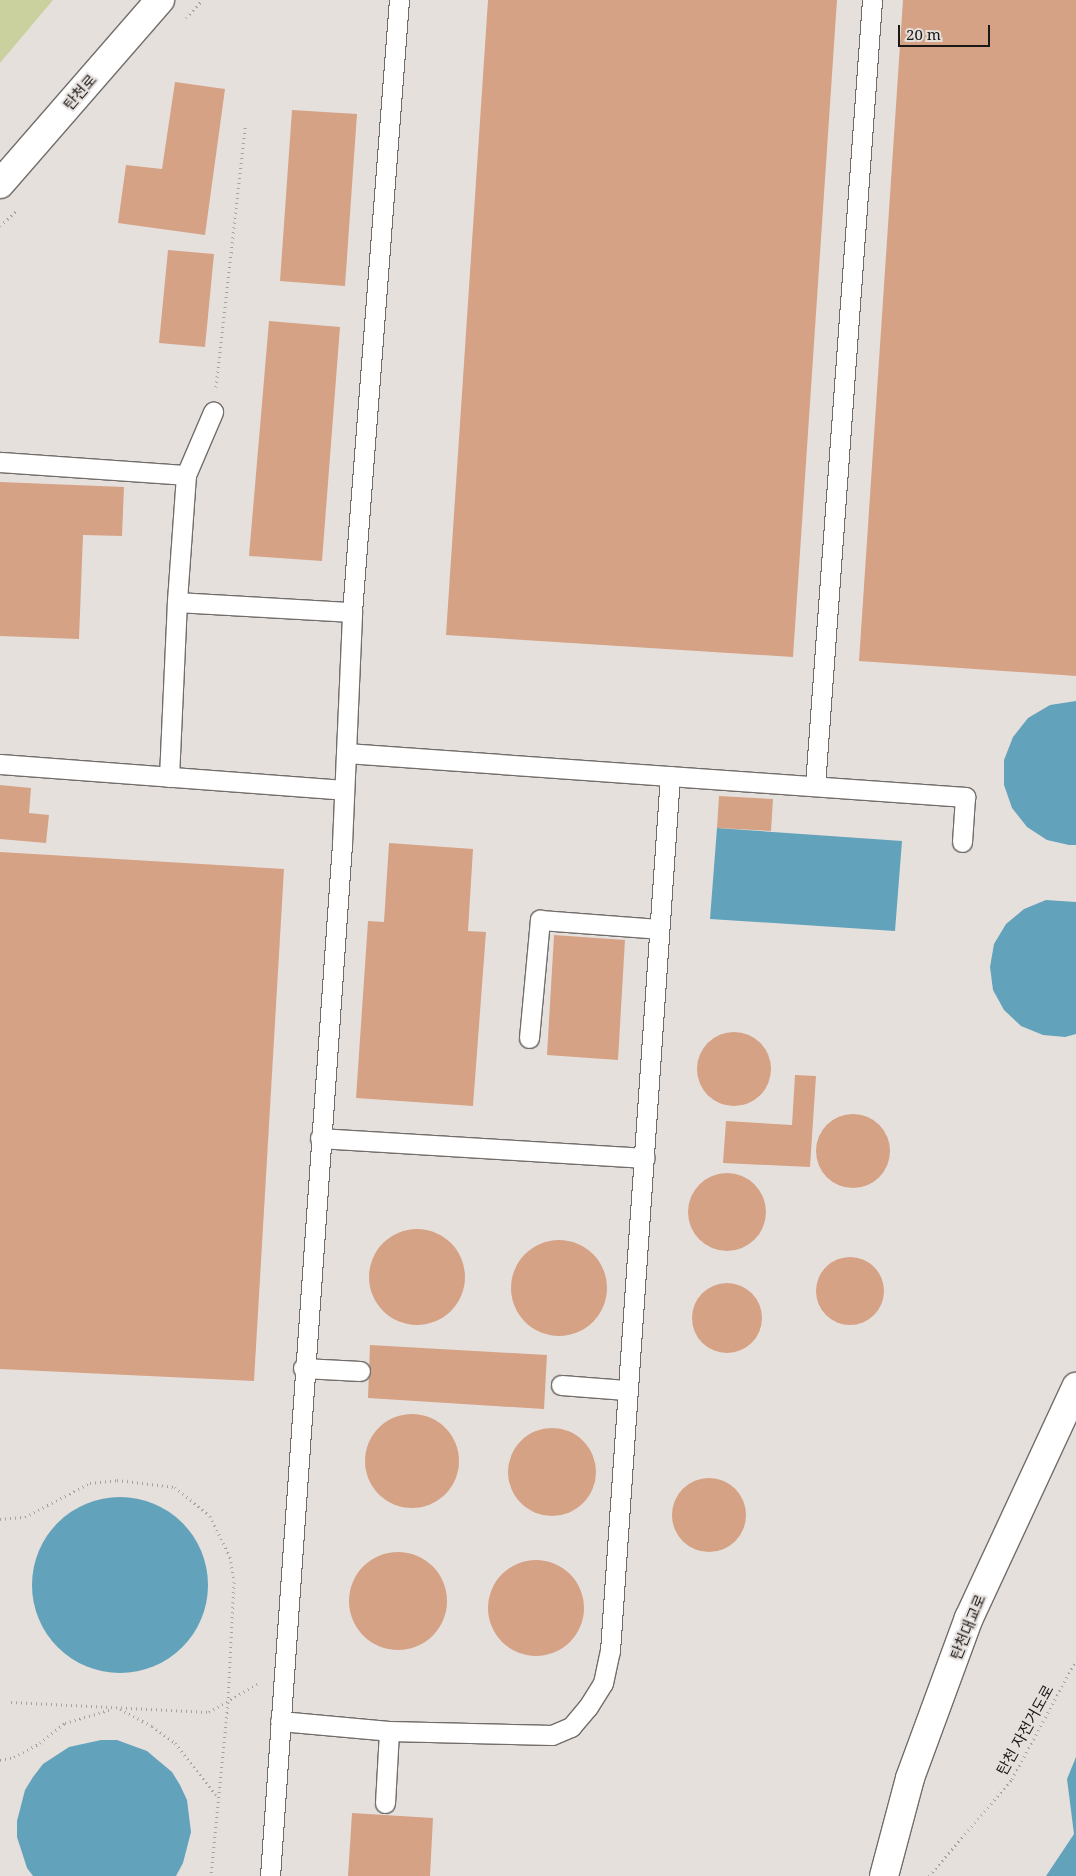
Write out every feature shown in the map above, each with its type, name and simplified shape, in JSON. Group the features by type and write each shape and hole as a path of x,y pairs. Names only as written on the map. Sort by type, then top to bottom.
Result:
{"street":[{"name":"탄천로","path":"0,184 160,0"},
{"name":"탄천대교로","path":"884,1876 910,1778 969,1618 1076,1387"}],"lane":[{"path":"270,1876 344,790 352,612 399,0"},
{"path":"815,786 872,0"},
{"path":"169,777 177,602 186,475 213,412"},
{"path":"0,462 186,475"},
{"path":"177,602 352,612"},
{"path":"346,753 965,797 962,842"},
{"path":"0,764 344,790"},
{"path":"280,1721 389,1731 552,1735 571,1726 588,1708 603,1683 610,1651 626,1390 670,776"},
{"path":"529,1038 540,920 659,929"},
{"path":"320,1138 644,1158"},
{"path":"304,1368 360,1371"},
{"path":"561,1385 626,1390"},
{"path":"385,1803 389,1731"}],"path":[{"path":"213,412 245,127"},
{"path":"0,1519 25,1518 90,1483 117,1480 175,1486 198,1503 210,1516 230,1557 234,1582 228,1702 216,1796 211,1876"},
{"name":"탄천 자전거도로","path":"929,1876 1012,1779 1076,1660"},
{"path":"11,1702 209,1712 284,1668"},
{"path":"0,1760 14,1757 40,1743 65,1724 118,1708 152,1726 175,1743 216,1796"}],"green space":[{"path":"0,0 53,0 0,63"}],"water":[{"path":"1076,701 1076,845 1069,845 1047,840 1027,827 1012,808 1004,785 1004,760 1013,737 1028,718 1050,705"},
{"path":"717,828 902,841 895,931 710,919"},
{"path":"1046,900 1076,902 1076,1034 1065,1037 1043,1035 1021,1026 1004,1010 993,990 990,967 994,944 1006,924 1024,909"},
{"path":"129,1497 154,1503 162,1507 188,1529 202,1551 207,1568 207,1602 202,1619 188,1641 176,1653 154,1667 137,1672 111,1673 86,1667 78,1663 52,1641 38,1619 33,1602 32,1576 38,1551 42,1543 64,1517 86,1503 103,1498"},
{"path":"101,1740 117,1740 147,1751 172,1772 180,1785 187,1800 191,1832 183,1863 176,1876 33,1876 27,1868 17,1837 17,1821 25,1790 43,1764 69,1747"},
{"path":"1076,1757 1076,1876 1046,1876 1074,1834 1067,1779"}],"building":[{"path":"488,0 837,0 793,657 446,635"},
{"path":"903,0 1076,0 1076,676 859,661"},
{"path":"175,82 225,89 205,235 118,223 126,165 162,169"},
{"path":"292,110 357,114 345,286 280,281"},
{"path":"168,250 214,254 205,347 159,343"},
{"path":"269,321 340,327 322,561 249,556"},
{"path":"0,482 124,487 122,536 83,535 79,639 0,636"},
{"path":"0,785 31,788 29,813 49,815 46,843 0,839"},
{"path":"719,796 773,799 771,831 717,828"},
{"path":"389,843 473,849 468,931 486,932 473,1106 356,1098 368,921 384,922"},
{"path":"0,852 284,869 254,1381 0,1369"},
{"path":"554,935 625,940 618,1060 547,1055"},
{"path":"734,1032 748,1035 760,1043 768,1055 771,1069 768,1083 760,1095 748,1103 734,1106 720,1103 708,1095 700,1083 697,1069 700,1055 708,1043 720,1035"},
{"path":"795,1075 816,1076 810,1167 723,1163 726,1121 792,1125"},
{"path":"853,1114 874,1120 884,1130 890,1151 884,1172 874,1182 853,1188 832,1182 822,1172 816,1151 822,1130 832,1120"},
{"path":"727,1173 742,1176 755,1184 763,1197 766,1212 763,1227 755,1240 742,1248 727,1251 712,1248 699,1240 691,1227 688,1212 691,1197 699,1184 712,1176"},
{"path":"417,1229 435,1233 451,1243 461,1259 465,1277 461,1295 451,1311 435,1321 417,1325 399,1321 383,1311 373,1295 369,1277 373,1259 383,1243 399,1233"},
{"path":"559,1240 577,1244 593,1254 603,1270 607,1288 603,1306 593,1322 577,1332 559,1336 541,1332 525,1322 515,1306 511,1288 515,1270 525,1254 541,1244"},
{"path":"850,1257 863,1259 874,1267 882,1278 884,1291 882,1304 874,1315 863,1323 850,1325 837,1323 826,1315 818,1304 816,1291 818,1278 826,1267 837,1259"},
{"path":"734,1283 747,1289 756,1298 760,1304 762,1318 760,1332 752,1343 741,1351 720,1353 713,1351 702,1343 694,1332 692,1311 694,1304 702,1293 713,1285"},
{"path":"370,1345 547,1355 544,1409 368,1398"},
{"path":"412,1414 430,1418 445,1428 455,1443 459,1461 455,1479 445,1494 430,1504 412,1508 394,1504 379,1494 369,1479 365,1461 369,1443 379,1428 394,1418"},
{"path":"552,1428 569,1431 577,1435 589,1447 593,1455 596,1472 593,1489 589,1497 577,1509 569,1513 552,1516 535,1513 527,1509 515,1497 511,1489 508,1472 511,1455 515,1447 527,1435 535,1431"},
{"path":"702,1478 716,1478 730,1484 740,1494 746,1508 744,1529 730,1546 716,1552 702,1552 688,1546 678,1536 672,1522 672,1508 678,1494 688,1484"},
{"path":"388,1552 408,1552 417,1555 433,1566 444,1582 447,1591 447,1611 444,1620 433,1636 417,1647 408,1650 388,1650 371,1642 357,1628 349,1611 349,1591 357,1574 371,1560"},
{"path":"536,1560 554,1564 570,1574 580,1590 584,1608 580,1626 570,1642 554,1652 536,1656 518,1652 502,1642 492,1626 488,1608 492,1590 502,1574 518,1564"},
{"path":"352,1813 433,1818 430,1876 348,1876"}]}
